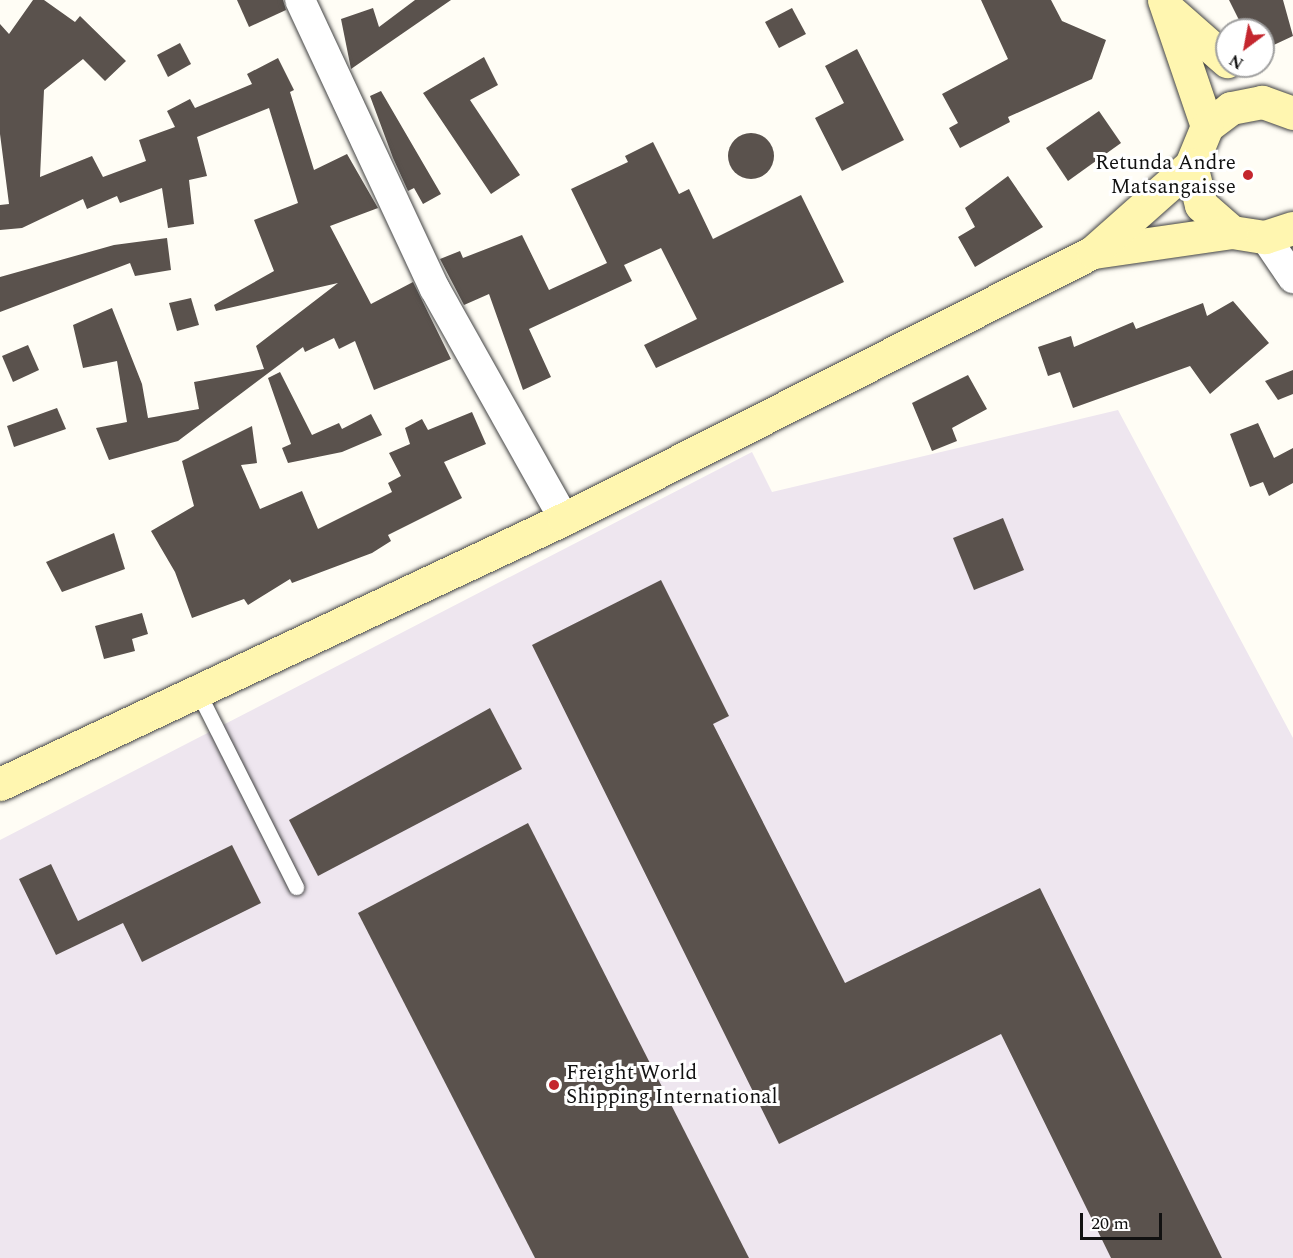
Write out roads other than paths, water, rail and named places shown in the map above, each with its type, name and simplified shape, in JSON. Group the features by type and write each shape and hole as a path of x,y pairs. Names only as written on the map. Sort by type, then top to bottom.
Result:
{"main road":[{"path":"1166,5 1215,50"},
{"path":"1166,5 1207,126"},
{"path":"1247,78 1285,109"},
{"path":"0,784 196,688 564,519 1093,252 1191,165 1207,126 1231,108 1285,109"},
{"path":"1191,165 1201,205 1232,232"},
{"path":"1093,252 1232,232 1279,233"}],"street":[{"path":"300,0 435,289 564,519"},
{"path":"1279,233 1293,278"}],"lane":[{"path":"196,688 296,887"}],"place":[{"name":"Retunda Andre Matsangaisse","path":"1248,175"},
{"name":"Freight World Shipping International","path":"554,1085"}]}
